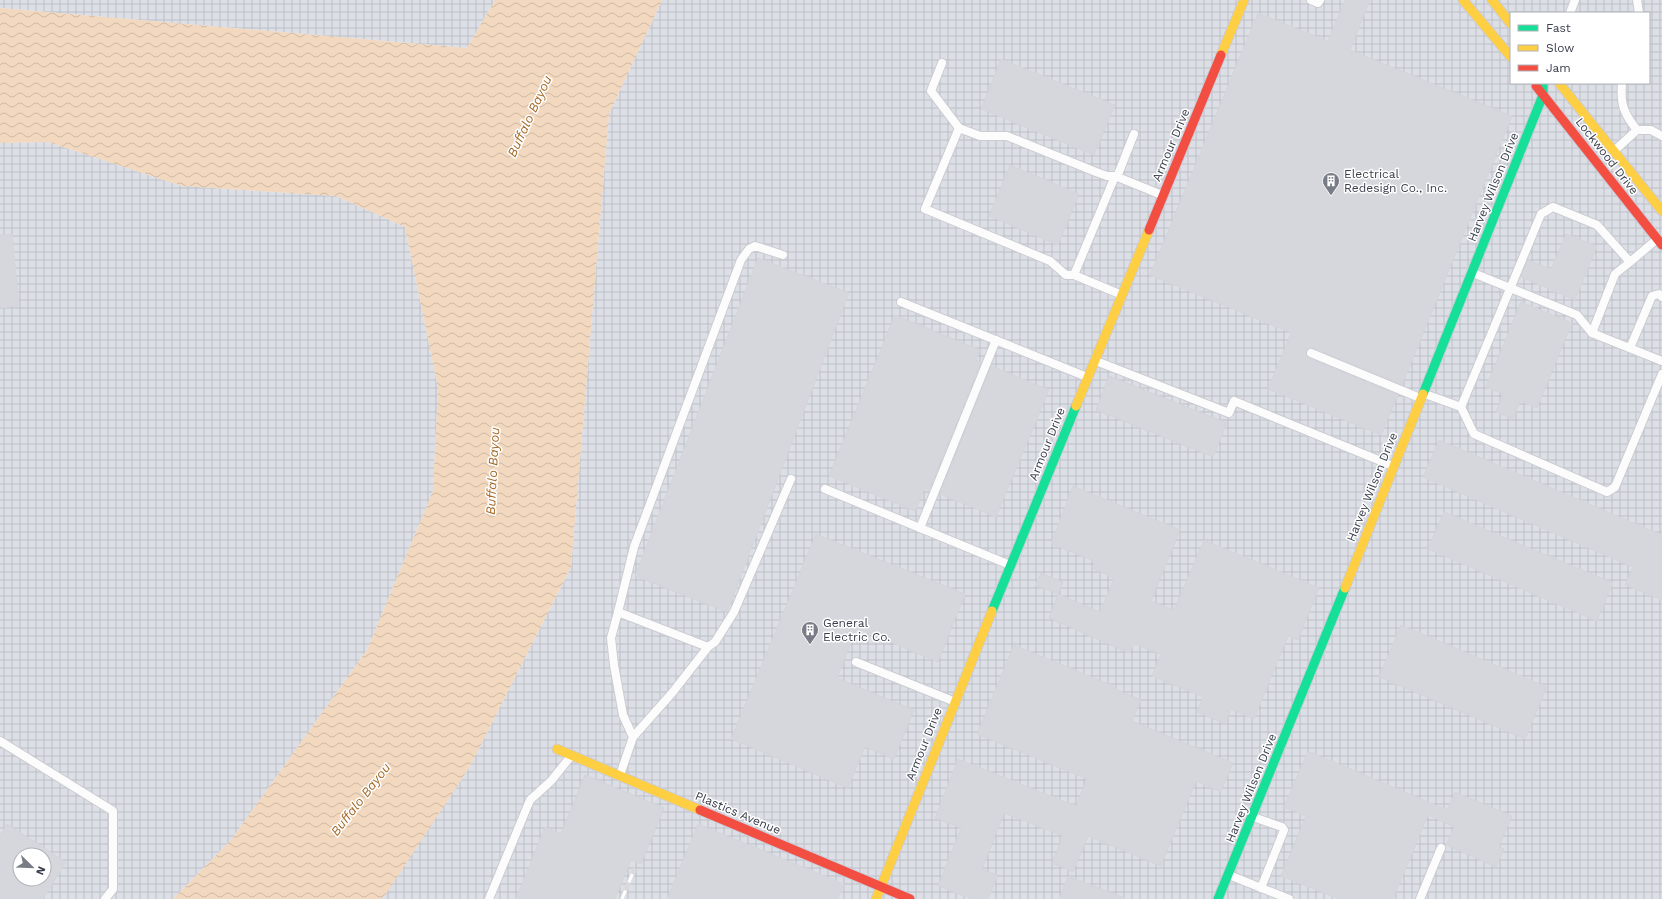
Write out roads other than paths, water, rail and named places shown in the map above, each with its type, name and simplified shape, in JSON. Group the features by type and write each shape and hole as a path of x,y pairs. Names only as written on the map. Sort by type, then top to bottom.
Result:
{"street":[{"name":"Armour Drive","path":"876,899 954,702 1244,0"},
{"path":"1463,0 1510,56"},
{"path":"1492,0 1510,23"},
{"name":"Lockwood Drive","path":"1534,84 1660,240"},
{"name":"Harvey Wilson Drive","path":"1218,899 1543,95 1543,84"},
{"name":"Lockwood Drive","path":"1560,84 1662,211"},
{"name":"Plastics Avenue","path":"557,749 910,899"}],"lane":[{"path":"1311,0 1318,3 1320,0"},
{"path":"1570,12 1575,0"},
{"path":"1637,0 1639,12"},
{"path":"942,63 931,91 959,128 980,136 1007,136 1096,172 1107,176 1116,176 1163,196"},
{"path":"1622,84 1622,103 1626,116 1637,130"},
{"path":"959,128 925,209 1050,261 1066,275 1074,275 1122,295"},
{"path":"1613,152 1637,130 1650,130 1662,136"},
{"path":"1074,275 1134,134"},
{"path":"1630,262 1597,225 1553,207 1541,214 1461,407 1474,434 1607,492 1615,487 1662,374"},
{"path":"1592,333 1615,274 1660,240"},
{"path":"632,737 623,715 611,638 634,547 741,260 750,249 755,246 783,255"},
{"path":"1472,273 1577,315 1592,333 1662,362"},
{"path":"1630,348 1652,296 1659,294 1662,297"},
{"path":"901,302 1088,378"},
{"path":"920,528 996,340"},
{"path":"1311,353 1422,396 1461,407"},
{"path":"1094,360 1229,413 1234,401 1394,466"},
{"path":"620,776 632,737 672,693 708,647 715,642 734,612 791,479"},
{"path":"825,490 1011,565"},
{"path":"618,612 708,647"},
{"path":"856,662 954,702"},
{"path":"0,741 113,811 113,889 105,899"},
{"path":"489,899 530,800 551,781 571,756"},
{"path":"1252,816 1284,830 1261,888"},
{"path":"1420,899 1442,848"},
{"path":"1228,875 1289,899"}],"water":[{"name":"Buffalo Bayou","path":"495,0 662,0 609,114 571,567 469,768 386,894 381,899 173,899 231,840 367,650 433,491 438,388 405,227 336,196 182,186 48,142 0,143 0,8 467,48"}],"railway":[{"path":"622,899 634,870"}],"place":[{"name":"Electrical Redesign Co., Inc.","path":"1331,196"},
{"name":"General Electric Co.","path":"810,645"}]}
